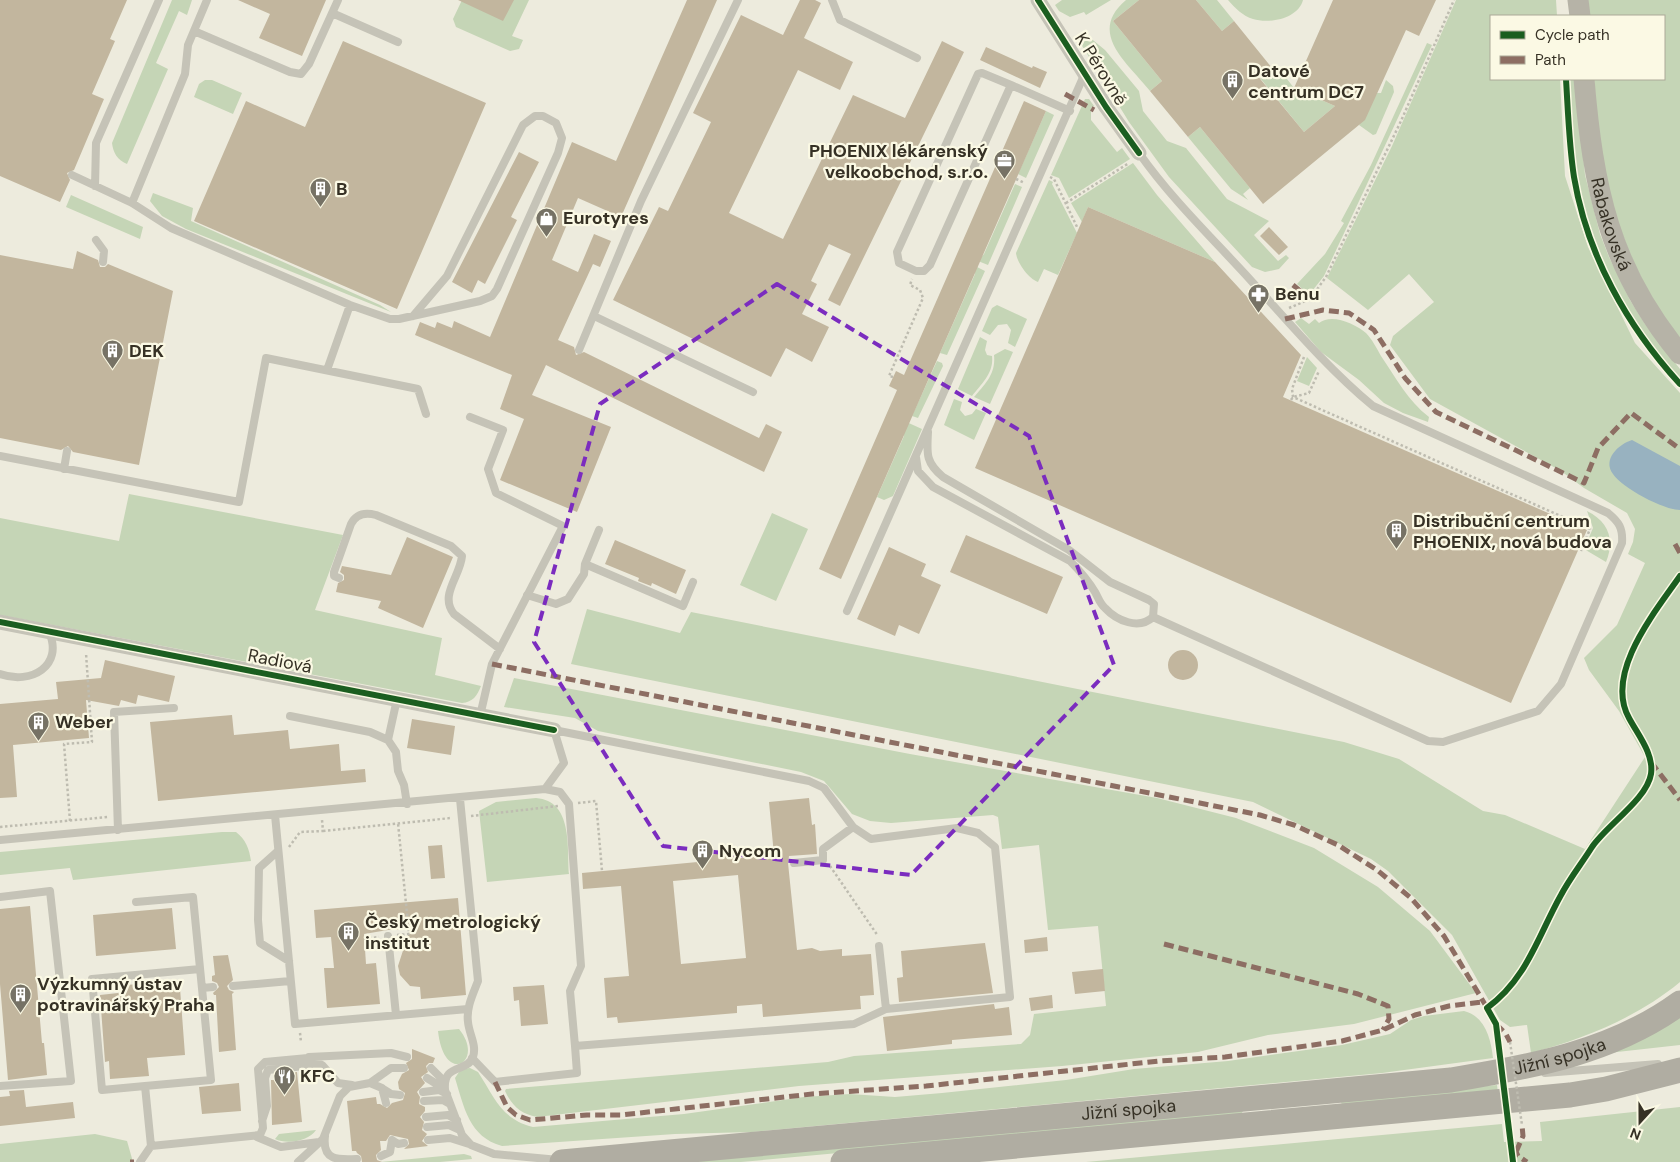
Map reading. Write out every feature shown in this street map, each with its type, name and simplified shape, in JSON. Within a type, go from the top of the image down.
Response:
[{"type":"highway","name":"Jižní spojka","points":[[568,1162],[1451,1080],[1525,1068],[1571,1055],[1631,1032],[1680,1003]]},
{"type":"highway","name":"Jižní spojka","points":[[843,1162],[1570,1095],[1606,1089],[1680,1070]]},
{"type":"main road","points":[[1578,0],[1580,15]]},
{"type":"main road","name":"Rabakovská","points":[[1584,80],[1589,135],[1605,218],[1631,282],[1656,325],[1680,354]]},
{"type":"street","name":"K Pérovně","points":[[1038,0],[1106,107],[1140,154]]},
{"type":"street","name":"Radiová","points":[[0,622],[554,730]]},
{"type":"lane","points":[[95,186],[96,143],[159,0]]},
{"type":"lane","points":[[132,203],[185,74],[188,45],[207,0]]},
{"type":"lane","points":[[194,31],[290,72],[300,74],[309,64],[338,0]]},
{"type":"lane","points":[[579,350],[641,201],[738,0]]},
{"type":"lane","points":[[832,0],[840,20],[917,58]]},
{"type":"lane","points":[[332,13],[398,42]]},
{"type":"lane","points":[[847,611],[1070,111],[1085,72]]},
{"type":"lane","points":[[1011,84],[930,265],[924,271],[916,271],[899,263],[897,252],[978,74],[982,73],[1011,84],[1070,111]]},
{"type":"lane","points":[[72,175],[132,203],[171,228],[350,305],[390,319],[413,316],[480,301],[492,296],[497,289],[558,154],[562,138],[556,123],[543,116],[535,116],[523,125],[447,276],[413,316]]},
{"type":"lane","name":"K Pérovně","points":[[1140,154],[1162,184],[1355,391],[1373,406],[1608,514],[1619,522],[1623,532],[1622,543],[1561,684],[1546,704],[1533,713],[1450,740],[1428,740],[1153,617]]},
{"type":"lane","points":[[96,240],[104,251],[103,262]]},
{"type":"lane","points":[[327,370],[350,305]]},
{"type":"lane","points":[[594,316],[753,392]]},
{"type":"lane","points":[[0,456],[239,502],[266,358],[418,388],[426,414]]},
{"type":"lane","points":[[470,417],[503,430],[488,469],[496,493],[563,526],[492,664],[480,716]]},
{"type":"lane","points":[[916,457],[918,471],[933,487],[1070,562],[1085,576],[1103,607],[1111,614],[1131,624],[1140,624],[1153,617],[1154,604],[1149,600],[1110,582],[1069,550],[943,477],[933,469],[928,458],[928,432]]},
{"type":"lane","points":[[64,469],[67,451]]},
{"type":"lane","points":[[339,578],[334,576],[334,572],[351,524],[354,519],[363,514],[376,515],[451,546],[462,556],[450,591],[449,608],[454,614],[500,649]]},
{"type":"lane","points":[[527,595],[556,604],[565,601],[584,574],[585,564],[599,530]]},
{"type":"lane","points":[[585,564],[683,606],[693,582]]},
{"type":"lane","points":[[0,674],[11,678],[24,678],[39,674],[49,661],[54,643],[49,632]]},
{"type":"lane","points":[[388,740],[396,699]]},
{"type":"lane","points":[[118,830],[114,712],[174,708]]},
{"type":"lane","points":[[290,716],[370,732],[388,740],[396,752],[398,771],[404,785],[407,804]]},
{"type":"lane","points":[[546,789],[564,763],[554,730],[809,781],[824,788],[852,827],[871,838],[957,828],[978,833],[995,846],[1010,997],[886,1009],[854,1024],[575,1046]]},
{"type":"lane","points":[[0,840],[407,804],[546,789],[560,792],[569,804],[581,966],[570,991],[577,1073],[495,1082],[472,1058]]},
{"type":"lane","points":[[446,1092],[445,1078],[448,1074],[468,1064],[472,1058],[474,1048],[468,1021],[468,1008],[478,981],[460,799]]},
{"type":"lane","points":[[275,815],[294,1024],[468,1008]]},
{"type":"lane","points":[[794,863],[824,860],[823,849],[852,827]]},
{"type":"lane","points":[[278,851],[259,868],[258,920],[260,943],[289,961]]},
{"type":"lane","points":[[0,897],[50,891],[71,1082],[0,1086]]},
{"type":"lane","points":[[136,902],[193,897],[211,1080],[102,1090],[92,979],[200,969]]},
{"type":"lane","points":[[388,936],[396,1014]]},
{"type":"lane","points":[[879,946],[886,1009]]},
{"type":"lane","points":[[233,986],[290,981]]},
{"type":"lane","points":[[202,988],[213,987]]},
{"type":"lane","points":[[257,1137],[263,1132],[258,1072],[259,1066],[265,1062],[305,1058],[391,1053],[408,1058],[400,1058],[370,1083],[352,1085],[338,1083],[320,1063],[305,1058]]},
{"type":"lane","points":[[1538,1074],[1680,1063]]},
{"type":"lane","points":[[262,1122],[267,1106],[265,1078],[268,1070],[313,1065],[327,1071]]},
{"type":"lane","points":[[388,1069],[395,1066],[404,1068]]},
{"type":"lane","points":[[431,1068],[438,1074],[460,1130],[471,1145]]},
{"type":"lane","points":[[1451,1080],[1528,1074]]},
{"type":"lane","points":[[427,1078],[446,1092]]},
{"type":"lane","points":[[370,1083],[386,1097],[390,1094],[400,1095]]},
{"type":"lane","points":[[298,1162],[324,1137],[340,1096],[352,1085]]},
{"type":"lane","points":[[140,1162],[151,1146],[145,1086]]},
{"type":"lane","points":[[423,1092],[439,1090],[446,1092]]},
{"type":"lane","points":[[424,1101],[443,1100],[450,1104]]},
{"type":"lane","points":[[426,1117],[448,1115],[456,1120]]},
{"type":"lane","points":[[427,1128],[449,1125],[460,1130]]},
{"type":"lane","points":[[151,1146],[257,1137],[281,1147],[314,1143],[324,1137]]},
{"type":"lane","points":[[324,1137],[325,1148],[330,1156],[339,1160],[357,1159]]},
{"type":"lane","points":[[428,1140],[450,1138],[494,1154],[568,1162]]},
{"type":"lane","points":[[381,1156],[390,1152],[392,1140],[396,1143],[404,1143]]},
{"type":"path","points":[[1289,308],[1310,299],[1326,277],[1401,121],[1454,0]]},
{"type":"path","points":[[1066,203],[1140,154]]},
{"type":"path","points":[[1050,177],[1054,179],[1078,229]]},
{"type":"path","points":[[1016,179],[1026,183]]},
{"type":"path","points":[[893,378],[889,376],[923,298],[920,290],[910,285],[916,271]]},
{"type":"path","points":[[1292,399],[1292,388],[1305,358],[1302,353]]},
{"type":"path","points":[[1292,399],[1309,393],[1320,366]]},
{"type":"path","points":[[1292,399],[1590,529],[1581,551]]},
{"type":"path","points":[[70,821],[64,744],[92,742],[86,649]]},
{"type":"path","points":[[323,830],[462,817],[596,801],[602,871]]},
{"type":"path","points":[[364,938],[409,934],[398,823]]},
{"type":"path","points":[[824,860],[878,936],[879,946]]},
{"type":"path","points":[[1510,1042],[1522,1125]]},
{"type":"highlighted area","points":[[777,284],[1029,436],[1114,665],[911,875],[663,846],[534,642],[600,404]]},
{"type":"green space","points":[[172,0],[192,0],[187,15],[179,11],[156,63],[168,69],[127,164],[116,155],[112,143]]},
{"type":"green space","points":[[462,0],[529,0],[512,36],[523,40],[519,49],[510,51],[456,27],[453,19]]},
{"type":"green space","points":[[1062,0],[1111,0],[1086,15],[1084,12],[1070,17],[1059,11],[1055,5]]},
{"type":"green space","points":[[1126,0],[1139,0],[1113,21],[1162,81],[1150,91],[1122,58],[1110,36],[1110,24],[1115,12]]},
{"type":"green space","points":[[1196,0],[1217,0],[1234,21],[1222,31]]},
{"type":"green space","points":[[1228,0],[1303,0],[1295,12],[1289,16],[1267,21],[1246,16]]},
{"type":"green space","points":[[1456,0],[1556,0],[1557,15],[1490,15],[1490,80],[1560,80],[1565,176],[1588,247],[1635,343],[1680,393],[1680,982],[1664,995],[1628,1016],[1590,1034],[1531,1053],[1527,1025],[1510,1027],[1500,1020],[1452,935],[1388,871],[1371,859],[1253,802],[571,664],[587,609],[680,633],[691,612],[1344,742],[1399,759],[1483,811],[1505,815],[1585,849],[1645,757],[1619,711],[1589,670],[1584,658],[1617,625],[1645,563],[1628,554],[1633,542],[1635,529],[1627,513],[1584,488],[1561,471],[1430,399],[1390,345],[1393,336],[1434,302],[1409,274],[1368,310],[1327,278],[1392,146]]},
{"type":"green space","points":[[1588,0],[1680,0],[1680,338],[1641,278],[1615,212],[1601,155],[1594,80],[1665,80],[1665,15],[1589,15]]},
{"type":"green space","points":[[1088,36],[1105,50],[1139,91],[1143,111],[1167,141],[1186,148],[1227,199],[1269,221],[1254,235],[1278,261],[1286,255],[1289,258],[1279,269],[1265,272],[1252,267],[1169,177],[1129,122],[1081,44],[1080,41]]},
{"type":"green space","points":[[1427,43],[1432,45],[1324,276],[1309,295],[1297,284],[1325,254],[1344,223],[1341,221],[1371,165]]},
{"type":"green space","points":[[1272,68],[1289,76],[1287,79],[1294,88],[1335,106],[1304,132],[1260,78]]},
{"type":"green space","points":[[205,80],[212,80],[242,93],[233,114],[194,97],[199,84]]},
{"type":"green space","points":[[1386,80],[1393,86],[1394,92],[1376,134],[1373,135],[1359,125],[1377,93],[1381,93]]},
{"type":"green space","points":[[1569,80],[1576,80],[1585,175],[1600,234],[1630,300],[1645,324],[1680,369],[1680,380],[1644,336],[1614,287],[1592,233],[1584,205],[1573,141]]},
{"type":"green space","points":[[1085,99],[1089,99],[1094,106],[1091,108],[1091,120],[1117,152],[1122,148],[1130,159],[1069,198],[1059,178],[1051,175]]},
{"type":"green space","points":[[1046,111],[1054,115],[1026,178],[1018,174]]},
{"type":"green space","points":[[1200,127],[1250,188],[1243,194],[1248,200],[1231,189],[1188,137]]},
{"type":"green space","points":[[1133,163],[1157,195],[1215,262],[1088,207],[1082,222],[1071,203]]},
{"type":"green space","points":[[1049,180],[1053,182],[1052,184],[1077,233],[1058,275],[1044,269],[1038,282],[1031,278],[1024,270],[1016,253]]},
{"type":"green space","points":[[1015,184],[1022,187],[988,265],[978,261],[984,254]]},
{"type":"green space","points":[[153,193],[193,208],[191,221],[380,305],[391,312],[186,229],[162,216],[150,201]]},
{"type":"green space","points":[[71,195],[143,227],[140,239],[66,207]]},
{"type":"green space","points":[[975,266],[985,271],[947,355],[940,353],[975,274]]},
{"type":"green space","points":[[997,305],[1027,319],[1015,347],[1008,343],[1011,330],[1007,324],[998,325],[990,335],[982,331],[992,308]]},
{"type":"green space","points":[[1301,318],[1309,324],[1315,319],[1319,323],[1324,320],[1337,319],[1356,326],[1366,333],[1403,389],[1429,417],[1428,422],[1403,413],[1384,403],[1359,380],[1321,352],[1295,322]]},
{"type":"green space","points":[[980,337],[987,341],[985,350],[987,355],[992,356],[992,362],[989,373],[972,396],[958,389]]},
{"type":"green space","points":[[1005,349],[1013,352],[990,404],[974,397],[986,383],[991,373],[994,355]]},
{"type":"green space","points":[[1307,357],[1317,368],[1309,386],[1297,381]]},
{"type":"green space","points":[[937,361],[942,363],[943,366],[918,418],[912,416]]},
{"type":"green space","points":[[954,399],[962,402],[960,410],[965,416],[972,414],[976,409],[986,413],[974,440],[944,425]]},
{"type":"green space","points":[[902,420],[922,429],[893,496],[884,500],[877,497],[904,436]]},
{"type":"green space","points":[[129,494],[343,535],[315,610],[442,638],[435,675],[481,686],[478,693],[472,700],[462,703],[0,615],[0,518],[119,541]]},
{"type":"green space","points":[[1587,511],[1601,521],[1608,532],[1610,546],[1606,562],[1584,549],[1593,528]]},
{"type":"green space","points":[[772,513],[808,529],[776,601],[740,585]]},
{"type":"green space","points":[[514,678],[910,754],[1157,798],[1236,818],[1314,848],[1378,887],[1430,931],[1476,993],[1354,1024],[1268,1035],[1198,1052],[1062,1066],[799,1086],[537,1117],[531,1116],[514,1105],[505,1091],[506,1089],[828,1062],[854,1056],[1021,1044],[1030,1035],[1034,1014],[1106,1006],[1098,926],[1048,930],[1039,845],[1002,849],[998,817],[993,815],[891,823],[870,821],[852,814],[824,781],[801,772],[598,731],[575,718],[504,707]]},
{"type":"green space","points":[[536,798],[548,801],[556,807],[562,816],[566,827],[569,874],[487,882],[479,811],[496,802]]},
{"type":"green space","points":[[236,832],[242,838],[251,861],[73,880],[70,868],[0,875],[0,852]]},
{"type":"green space","points":[[1464,1011],[1477,1018],[1486,1029],[1491,1043],[1493,1058],[1382,1073],[752,1132],[675,1134],[502,1146],[482,1136],[469,1120],[455,1078],[461,1069],[470,1068],[478,1072],[494,1099],[506,1113],[513,1119],[533,1127],[684,1114],[804,1097],[850,1094],[895,1097],[942,1093],[1066,1080],[1134,1069],[1228,1061],[1342,1045],[1390,1034],[1411,1020],[1424,1016]]},
{"type":"green space","points":[[1680,1016],[1680,1045],[1608,1053]]},
{"type":"green space","points":[[459,1029],[466,1041],[468,1051],[466,1059],[461,1063],[454,1064],[448,1059],[442,1048],[438,1031]]},
{"type":"green space","points":[[1497,1085],[1498,1093],[1342,1105],[1341,1102],[1347,1099]]},
{"type":"green space","points":[[1680,1107],[1680,1162],[1086,1162],[1502,1124],[1504,1142],[1542,1141],[1540,1122]]},
{"type":"green space","points":[[1243,1111],[1240,1116],[741,1162],[668,1162]]},
{"type":"green space","points":[[316,1130],[308,1137],[297,1141],[285,1142],[275,1139],[279,1134]]},
{"type":"green space","points":[[95,1134],[127,1141],[133,1162],[0,1162],[0,1144]]},
{"type":"green space","points":[[464,1154],[471,1156],[472,1159],[440,1162],[380,1162]]},
{"type":"water","points":[[1632,440],[1680,466],[1680,510],[1664,506],[1634,492],[1613,474],[1610,468],[1611,458],[1617,449]]},
{"type":"building","points":[[0,0],[127,0],[110,39],[115,41],[92,94],[104,99],[74,170],[67,173],[70,180],[60,202],[0,176]]},
{"type":"building","points":[[238,0],[326,0],[302,56],[259,38],[270,14]]},
{"type":"building","points":[[458,0],[514,0],[503,21]]},
{"type":"building","points":[[687,0],[717,0],[621,217],[578,198],[552,260],[578,272],[594,234],[611,241],[600,267],[593,264],[558,340],[574,347],[576,355],[584,352],[759,438],[766,424],[782,432],[764,472],[546,365],[532,395],[611,427],[577,512],[500,480],[524,419],[500,409],[512,375],[415,335],[420,322],[435,328],[437,322],[452,328],[454,321],[490,337],[572,142],[616,161]]},
{"type":"building","points":[[800,0],[815,0],[821,3],[804,38],[853,62],[840,90],[798,70],[729,213],[783,239],[853,95],[905,118],[942,41],[964,52],[840,306],[828,300],[851,254],[829,244],[822,258],[811,281],[817,284],[802,314],[829,327],[812,362],[786,348],[771,377],[613,300],[659,207],[668,211],[711,122],[693,113],[741,15],[783,35]]},
{"type":"building","name":"Datové centrum DC7","points":[[1139,0],[1196,0],[1222,31],[1234,21],[1272,68],[1265,74],[1252,69],[1304,132],[1335,106],[1294,88],[1333,0],[1436,0],[1419,36],[1406,30],[1365,120],[1263,204],[1200,127],[1188,137],[1150,91],[1162,81],[1113,21]]},
{"type":"building","name":"B","points":[[343,41],[486,103],[397,309],[194,221],[246,101],[305,127]]},
{"type":"building","points":[[986,47],[1032,68],[1033,66],[1047,72],[1040,88],[980,60]]},
{"type":"building","points":[[1024,101],[1046,111],[841,579],[819,569],[897,390],[889,386],[896,371],[904,375]]},
{"type":"building","points":[[519,152],[539,162],[511,217],[517,220],[485,284],[478,280],[472,293],[452,282]]},
{"type":"building","points":[[1088,207],[1215,262],[1301,355],[1283,397],[1587,530],[1511,703],[975,468]]},
{"type":"building","points":[[1269,227],[1288,247],[1279,255],[1260,236]]},
{"type":"building","points":[[77,251],[98,260],[100,267],[105,267],[108,264],[173,291],[139,465],[73,452],[68,446],[61,450],[0,438],[0,255],[73,269]]},
{"type":"building","points":[[966,535],[1063,577],[1047,614],[950,572]]},
{"type":"building","points":[[407,537],[453,557],[423,628],[378,608],[381,601],[336,592],[338,583],[344,580],[344,575],[340,572],[342,566],[391,575]]},
{"type":"building","points":[[615,540],[686,570],[676,594],[652,583],[651,586],[638,581],[639,578],[605,564]]},
{"type":"building","points":[[889,547],[926,564],[921,576],[941,585],[919,634],[899,625],[895,636],[857,619]]},
{"type":"building","points":[[1183,650],[1193,655],[1198,665],[1193,675],[1183,680],[1173,675],[1168,665],[1173,655]]},
{"type":"building","points":[[105,660],[175,676],[169,702],[138,695],[136,704],[121,700],[119,706],[86,700],[89,738],[13,745],[17,797],[0,798],[0,704],[58,699],[56,682],[101,678]]},
{"type":"building","points":[[232,715],[234,735],[288,730],[290,749],[339,744],[341,771],[365,769],[366,782],[158,801],[150,722]]},
{"type":"building","points":[[412,719],[455,726],[451,755],[407,748]]},
{"type":"building","points":[[809,798],[812,825],[815,824],[817,854],[789,856],[788,863],[797,950],[812,948],[820,951],[842,949],[842,956],[871,954],[874,995],[860,996],[861,1009],[763,1017],[762,1004],[737,1006],[737,1013],[618,1023],[617,1017],[607,1018],[604,978],[629,976],[621,886],[583,889],[582,873],[708,861],[707,855],[739,851],[740,858],[774,855],[769,802]],"holes":[[[738,875],[746,958],[681,964],[673,881]]]},
{"type":"building","points":[[442,845],[445,878],[431,879],[428,846]]},
{"type":"building","points":[[458,898],[466,995],[421,999],[420,987],[410,986],[400,975],[398,966],[410,929],[388,930],[364,934],[366,964],[376,963],[380,1004],[327,1008],[324,968],[334,968],[331,937],[316,938],[314,910]]},
{"type":"building","name":"Výzkumný ústav potravinářský Praha","points":[[30,906],[42,1043],[44,1043],[47,1075],[8,1080],[0,984],[0,909]]},
{"type":"building","points":[[172,908],[176,949],[96,956],[93,915]]},
{"type":"building","points":[[1047,937],[1048,951],[1025,953],[1024,940]]},
{"type":"building","points":[[985,943],[993,993],[899,1002],[897,978],[903,977],[901,951]]},
{"type":"building","points":[[228,955],[233,980],[227,986],[229,990],[234,992],[232,994],[236,1050],[219,1052],[216,995],[213,993],[219,987],[217,983],[212,981],[212,976],[215,975],[213,956]]},
{"type":"building","points":[[1103,969],[1105,991],[1075,994],[1072,972]]},
{"type":"building","points":[[152,983],[153,990],[180,988],[185,1055],[147,1058],[149,1076],[110,1079],[109,1061],[105,1062],[100,995],[127,992],[126,985]]},
{"type":"building","points":[[544,985],[548,1024],[521,1026],[519,1000],[514,1001],[513,987]]},
{"type":"building","points":[[1052,995],[1053,1008],[1031,1011],[1029,998]]},
{"type":"building","points":[[994,1004],[995,1009],[1009,1007],[1012,1035],[952,1040],[952,1044],[887,1051],[883,1017]]},
{"type":"building","points":[[412,1049],[435,1058],[433,1063],[429,1063],[426,1066],[428,1072],[421,1077],[425,1083],[417,1092],[420,1097],[419,1104],[425,1107],[425,1111],[420,1117],[424,1122],[422,1130],[427,1134],[422,1141],[428,1146],[404,1149],[409,1144],[408,1139],[390,1135],[386,1141],[380,1141],[381,1150],[376,1155],[377,1160],[382,1162],[362,1162],[361,1156],[356,1151],[352,1151],[347,1101],[376,1097],[377,1104],[387,1108],[392,1103],[403,1100],[405,1093],[399,1089],[398,1082],[402,1074],[409,1070],[406,1063],[412,1059]]},
{"type":"building","name":"KFC","points":[[297,1072],[302,1122],[272,1125],[271,1080],[274,1080],[274,1075]]},
{"type":"building","points":[[239,1083],[241,1111],[202,1114],[199,1087]]},
{"type":"building","points":[[24,1090],[26,1107],[73,1102],[75,1118],[0,1126],[0,1097],[10,1096],[9,1091]]},
{"type":"marked path","points":[[1065,94],[1094,110]]},
{"type":"marked path","points":[[1293,285],[1310,299]]},
{"type":"marked path","points":[[1285,319],[1323,310],[1349,313],[1374,330],[1405,378],[1436,412],[1584,483],[1598,448],[1631,413],[1680,449]]},
{"type":"marked path","points":[[1675,544],[1680,553]]},
{"type":"marked path","points":[[492,664],[1260,815],[1294,825],[1338,845],[1377,870],[1411,898],[1444,936],[1489,1011]]},
{"type":"marked path","points":[[1651,762],[1680,800]]},
{"type":"marked path","points":[[1164,944],[1358,994],[1388,1006],[1389,1019],[1383,1030]]},
{"type":"marked path","points":[[495,1082],[507,1107],[516,1115],[530,1120],[587,1115],[621,1115],[812,1094],[926,1086],[1159,1061],[1225,1057],[1342,1041],[1383,1030],[1415,1015],[1449,1006],[1482,1002]]},
{"type":"marked path","points":[[1496,1024],[1506,1034],[1510,1042]]},
{"type":"marked path","points":[[1516,1152],[1523,1136],[1522,1125]]},
{"type":"marked path","points":[[1514,1147],[1518,1156],[1527,1162]]},
{"type":"cycle path","points":[[1038,0],[1106,107],[1139,153]]},
{"type":"cycle path","points":[[1566,80],[1574,177],[1580,206],[1599,261],[1627,314],[1661,362],[1680,384]]},
{"type":"cycle path","points":[[1513,1162],[1496,1024],[1487,1008],[1501,996],[1522,970],[1553,910],[1592,847],[1635,802],[1648,783],[1651,774],[1650,759],[1645,745],[1629,718],[1623,700],[1623,682],[1628,663],[1646,625],[1680,576]]},
{"type":"cycle path","points":[[0,622],[554,730]]},
{"type":"place","name":"Datové centrum DC7","points":[[1232,100]]},
{"type":"place","name":"PHOENIX lékárenský velkoobchod, s.r.o.","points":[[1004,180]]},
{"type":"place","name":"B","points":[[320,208]]},
{"type":"place","name":"Eurotyres","points":[[547,237]]},
{"type":"place","name":"Benu","points":[[1259,313]]},
{"type":"place","name":"DEK","points":[[113,370]]},
{"type":"place","name":"Distribuční centrum PHOENIX, nová budova","points":[[1397,550]]},
{"type":"place","name":"Weber","points":[[39,741]]},
{"type":"place","name":"Nycom","points":[[703,870]]},
{"type":"place","name":"Český metrologický institut","points":[[349,951]]},
{"type":"place","name":"Výzkumný ústav potravinářský Praha","points":[[21,1013]]},
{"type":"place","name":"KFC","points":[[284,1095]]}]
